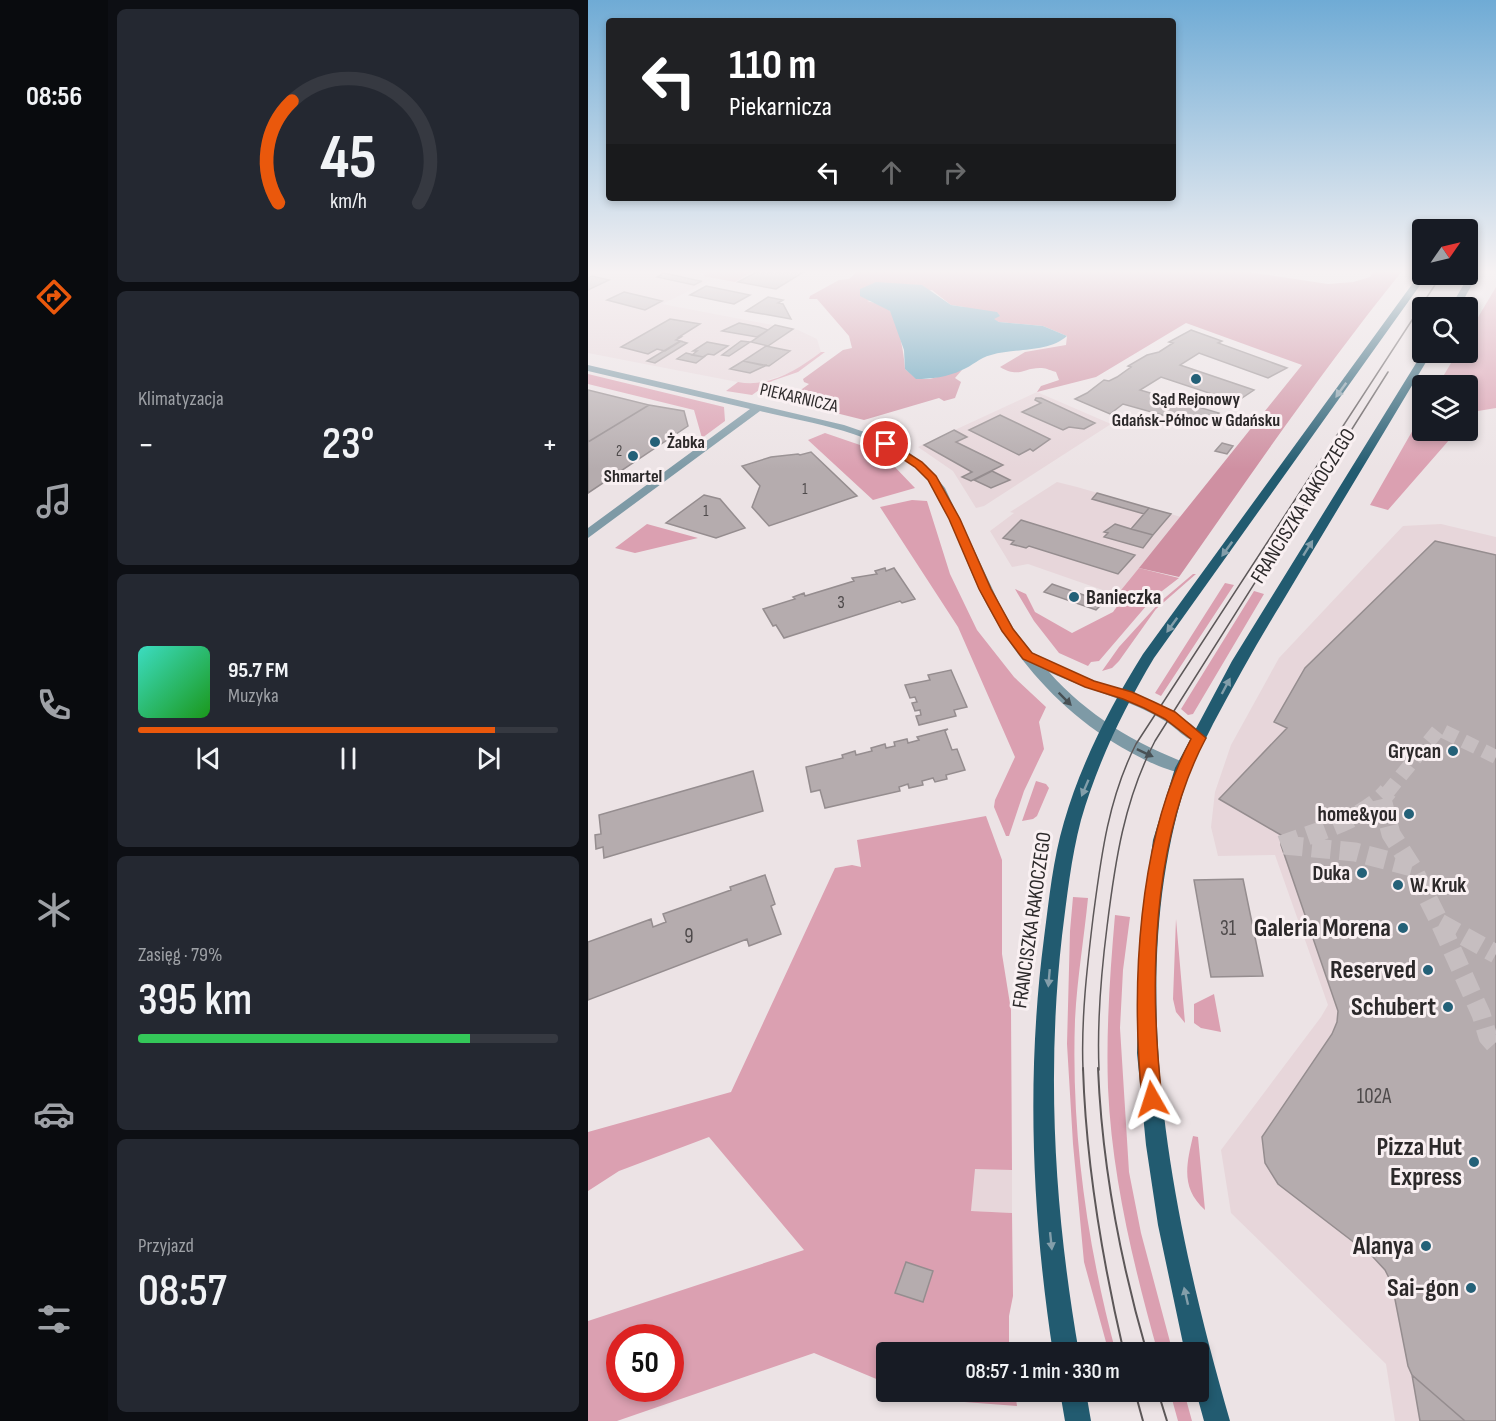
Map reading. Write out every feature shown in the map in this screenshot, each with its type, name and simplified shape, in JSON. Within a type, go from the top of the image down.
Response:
[{"type":"main road","name":"FRANCISZKA RAKOCZEGO","points":[[1064,1342],[1058,1309],[1045,1182],[1042,1106],[1043,1038],[1052,937],[1061,877],[1072,825],[1082,793],[1148,657],[1379,336]]},
{"type":"main road","name":"FRANCISZKA RAKOCZEGO","points":[[1196,1342],[1170,1225],[1157,1145],[1147,1053],[1149,940],[1155,881],[1168,813],[1183,768],[1239,661],[1421,363]]},
{"type":"main road","name":"FRANCISZKA RAKOCZEGO","points":[[1209,1392],[1217,1421]]},
{"type":"main road","points":[[1075,1402],[1078,1421]]},
{"type":"street","name":"PIEKARNICZA","points":[[588,368],[790,415],[864,435],[895,448],[924,469],[936,485],[990,599],[1008,631],[1072,706],[1109,734],[1147,755],[1183,768]]},
{"type":"street","points":[[588,534],[757,409]]},
{"type":"street","name":"PIEKARNICZA","points":[[1028,656],[1089,684],[1128,696],[1170,716],[1199,738]]},
{"type":"shaded area","points":[[588,336],[811,336],[817,339],[821,352],[796,371],[753,385],[588,353]]},
{"type":"shaded area","points":[[849,336],[899,336],[905,369],[917,379],[930,379],[962,370],[955,378],[961,382],[955,398],[944,401],[939,398],[864,420],[820,409],[798,392],[809,384],[803,379],[843,350],[852,348]]},
{"type":"shaded area","points":[[1067,336],[1164,336],[1096,377],[1037,392],[1041,386],[1059,380],[1056,372],[1036,368],[1012,372],[1000,367],[1025,352],[1066,345]]},
{"type":"shaded area","points":[[1223,336],[1351,336],[1179,577],[1139,568],[1302,365]]},
{"type":"shaded area","points":[[1478,336],[1496,336],[1496,408],[1478,411],[1478,375],[1444,375],[1451,363],[1478,363]]},
{"type":"shaded area","points":[[821,352],[825,352],[798,372],[772,381],[752,395],[726,391],[738,382],[761,382],[782,376]]},
{"type":"shaded area","points":[[588,374],[724,407],[725,421],[702,438],[694,410],[588,384]]},
{"type":"shaded area","points":[[1037,392],[1111,424],[984,506],[976,508],[953,471],[918,447]]},
{"type":"shaded area","points":[[1412,432],[1412,441],[1448,441],[1388,510],[1370,505]]},
{"type":"shaded area","points":[[825,433],[860,445],[892,464],[915,488],[873,500],[808,440]]},
{"type":"shaded area","points":[[1057,482],[1181,517],[1117,595],[1028,564],[1012,567],[990,531],[1014,513],[1010,512]]},
{"type":"shaded area","points":[[912,500],[927,501],[950,574],[977,630],[1014,677],[1046,707],[1039,722],[1044,749],[1024,791],[1009,836],[1006,836],[994,807],[1015,757],[958,627],[880,507]]},
{"type":"shaded area","points":[[647,524],[698,538],[635,553],[615,548]]},
{"type":"shaded area","name":"Galeria Morena","points":[[1441,524],[1496,537],[1496,1421],[1395,1421],[1386,1364],[1231,1213],[1221,1150],[1328,1005],[1275,855],[1218,856],[1211,827],[1215,792],[1231,745],[1279,658],[1403,526]]},
{"type":"shaded area","points":[[1139,568],[1179,578],[1153,598],[1099,661],[1091,662],[1088,666],[1059,653],[1034,621],[1015,589],[1026,594],[1035,612],[1072,633],[1113,612],[1124,597],[1117,595]]},
{"type":"shaded area","points":[[1193,574],[1196,574],[1156,609],[1119,661],[1112,668],[1102,671],[1119,647],[1160,602]]},
{"type":"shaded area","points":[[1225,583],[1234,585],[1161,696],[1155,693]]},
{"type":"shaded area","points":[[1254,591],[1264,594],[1193,714],[1188,715],[1181,709]]},
{"type":"shaded area","points":[[1036,781],[1046,784],[1049,788],[1037,816],[1022,821]]},
{"type":"shaded area","points":[[986,816],[1002,860],[1002,954],[1011,1010],[1012,1170],[975,1169],[971,1211],[1012,1213],[1013,1296],[1009,1316],[1009,1342],[876,1342],[876,1379],[814,1353],[684,1398],[684,1324],[606,1324],[606,1402],[672,1402],[617,1421],[588,1421],[588,1321],[804,1250],[709,1137],[619,1171],[588,1191],[588,1132],[731,1092],[835,868],[852,865],[861,867],[857,840]]},
{"type":"shaded area","points":[[1073,897],[1088,898],[1075,1020],[1076,1104],[1089,1230],[1113,1342],[1106,1342],[1084,1262],[1067,1044]]},
{"type":"shaded area","points":[[1115,915],[1130,917],[1123,970],[1120,1028],[1129,1172],[1141,1233],[1170,1342],[1155,1342],[1119,1189],[1108,1088],[1110,980]]},
{"type":"shaded area","points":[[1176,919],[1185,1023],[1176,1012],[1173,999]]},
{"type":"shaded area","points":[[1214,994],[1221,1032],[1201,1028],[1194,1023],[1194,1004]]},
{"type":"shaded area","points":[[1193,1136],[1198,1137],[1205,1210],[1192,1193],[1187,1176]]},
{"type":"shaded area","points":[[974,1168],[1012,1170],[1012,1213],[971,1211]]},
{"type":"shaded area","points":[[964,1402],[1016,1402],[1017,1406]]},
{"type":"shaded area","points":[[1173,1402],[1187,1402],[1192,1421],[1178,1421]]},
{"type":"water","points":[[899,336],[1066,336],[1041,348],[987,356],[966,368],[933,378],[916,379],[905,369],[904,350]]},
{"type":"building","points":[[640,336],[681,337],[676,340],[681,341],[665,351],[657,349],[648,354],[621,347]]},
{"type":"building","points":[[759,336],[782,336],[768,346],[751,342]]},
{"type":"building","name":"Sąd Rejonowy Gdańsk-Północ w Gdańsku","points":[[1179,336],[1209,336],[1222,341],[1218,343],[1287,368],[1268,378],[1199,353],[1180,365],[1254,390],[1236,402],[1161,377],[1140,390],[1219,413],[1205,427],[1123,404],[1110,414],[1075,399],[1104,380],[1109,381],[1117,377],[1131,367],[1128,366],[1147,355],[1159,352],[1173,343],[1169,342]]},
{"type":"building","points":[[680,341],[687,343],[655,363],[647,361]]},
{"type":"building","points":[[741,341],[750,342],[729,356],[722,355]]},
{"type":"building","points":[[707,342],[728,346],[714,355],[708,354],[703,357],[692,355],[697,351],[693,351]]},
{"type":"building","points":[[766,346],[790,351],[769,366],[743,361]]},
{"type":"building","points":[[686,353],[704,357],[696,363],[677,359]]},
{"type":"building","points":[[743,361],[767,365],[750,373],[730,369]]},
{"type":"building","points":[[588,390],[649,405],[588,442]]},
{"type":"building","points":[[1041,398],[1095,423],[1084,429],[1069,427],[1063,430],[1022,412],[1041,403],[1035,400]]},
{"type":"building","points":[[649,405],[684,411],[688,426],[588,493],[588,442]]},
{"type":"building","points":[[1000,415],[1050,439],[1033,451],[1030,449],[1019,455],[969,430]]},
{"type":"building","points":[[954,430],[967,437],[956,442],[1003,465],[971,481],[962,477],[972,472],[924,445]]},
{"type":"building","points":[[1222,443],[1233,446],[1227,454],[1215,451]]},
{"type":"building","points":[[811,452],[857,496],[769,526],[752,507],[760,486],[742,466],[771,457]]},
{"type":"building","points":[[992,471],[1010,480],[991,488],[974,480]]},
{"type":"building","points":[[1097,493],[1149,508],[1144,514],[1092,499]]},
{"type":"building","points":[[704,495],[720,499],[745,528],[716,538],[666,523]]},
{"type":"building","points":[[1149,508],[1171,514],[1153,535],[1131,529]]},
{"type":"building","points":[[1021,520],[1135,555],[1118,574],[1029,546],[1026,548],[1011,544],[1014,541],[1003,538]]},
{"type":"building","points":[[1115,524],[1153,535],[1143,548],[1104,537],[1108,533],[1104,532]]},
{"type":"building","name":"Galeria Morena","points":[[1435,541],[1496,555],[1496,1421],[1465,1421],[1412,1375],[1408,1366],[1392,1284],[1385,1270],[1373,1257],[1278,1184],[1265,1163],[1262,1137],[1332,1034],[1337,1022],[1338,1011],[1281,845],[1281,835],[1219,799],[1287,728],[1274,722],[1305,668]]},
{"type":"building","points":[[885,568],[886,571],[894,568],[915,599],[902,603],[900,601],[784,638],[776,625],[773,626],[763,609],[795,599],[793,597],[804,593],[805,596],[854,581],[852,578],[877,574],[875,571]]},
{"type":"building","name":"Banieczka","points":[[1052,584],[1104,602],[1096,610],[1044,592]]},
{"type":"building","points":[[951,670],[967,707],[954,710],[956,716],[919,725],[916,716],[921,715],[920,710],[915,711],[912,703],[917,702],[915,697],[910,698],[905,685],[930,680],[928,675]]},
{"type":"building","points":[[948,729],[945,731],[952,750],[957,749],[965,770],[946,775],[947,779],[935,782],[933,778],[922,781],[923,785],[909,788],[908,784],[899,787],[900,791],[825,808],[820,790],[811,792],[806,767],[843,758],[842,755],[855,751],[856,755],[872,751],[871,748],[885,744],[886,748],[895,746],[894,742],[907,739],[908,743],[919,740],[917,737]]},
{"type":"building","points":[[753,771],[763,811],[604,858],[603,847],[596,849],[595,835],[601,834],[599,815]]},
{"type":"building","points":[[765,875],[775,904],[771,906],[781,934],[749,946],[747,939],[588,1000],[588,942],[651,919],[653,927],[666,922],[663,914],[731,890],[730,887]]},
{"type":"building","points":[[1243,879],[1263,976],[1211,977],[1194,880]]},
{"type":"building","points":[[906,1262],[933,1271],[923,1302],[895,1293]]},
{"type":"building","points":[[1412,1375],[1465,1421],[1420,1421]]},
{"type":"tunnel","points":[[1387,793],[1439,729],[1496,757]]},
{"type":"tunnel","points":[[1281,845],[1353,817],[1366,810],[1388,791]]},
{"type":"tunnel","points":[[1382,799],[1391,834],[1412,867]]},
{"type":"tunnel","points":[[1284,845],[1355,852],[1412,867]]},
{"type":"tunnel","points":[[1412,867],[1440,923]]},
{"type":"tunnel","points":[[1440,923],[1496,954]]},
{"type":"tunnel","points":[[1440,923],[1481,1014],[1488,1037],[1496,1046]]},
{"type":"tram line","points":[[1083,1068],[1085,994],[1099,873],[1112,807],[1126,765],[1136,744],[1401,336]]},
{"type":"tram line","points":[[1099,1070],[1101,980],[1114,879],[1122,832],[1144,763],[1155,741],[1388,372]]},
{"type":"tram line","points":[[1083,1068],[1096,1212],[1122,1342]]},
{"type":"tram line","points":[[1098,1068],[1100,1104],[1114,1212],[1144,1342]]},
{"type":"tram line","points":[[1138,1402],[1143,1421]]},
{"type":"tram line","points":[[1161,1402],[1167,1421]]},
{"type":"place","name":"Sąd Rejonowy Gdańsk-Północ w Gdańsku","points":[[1196,379]]},
{"type":"place","name":"Żabka","points":[[655,442]]},
{"type":"place","name":"Shmartel","points":[[633,456]]},
{"type":"place","name":"Banieczka","points":[[1074,597]]},
{"type":"place","name":"Grycan","points":[[1453,751]]},
{"type":"place","name":"home&you","points":[[1409,814]]},
{"type":"place","name":"Duka","points":[[1362,873]]},
{"type":"place","name":"W. Kruk","points":[[1398,885]]},
{"type":"place","name":"Galeria Morena","points":[[1403,928]]},
{"type":"place","name":"Reserved","points":[[1428,970]]},
{"type":"place","name":"Schubert","points":[[1448,1007]]},
{"type":"place","name":"Pizza Hut Express","points":[[1474,1162]]},
{"type":"place","name":"Alanya","points":[[1426,1246]]},
{"type":"place","name":"Sai-gon","points":[[1471,1288]]},
{"type":"route","points":[[886,444],[919,465],[932,479],[954,519],[985,589],[1008,631],[1028,656],[1089,684],[1149,705],[1170,716],[1199,738],[1183,768],[1168,813],[1155,881],[1149,940],[1147,1053],[1152,1099]]}]
